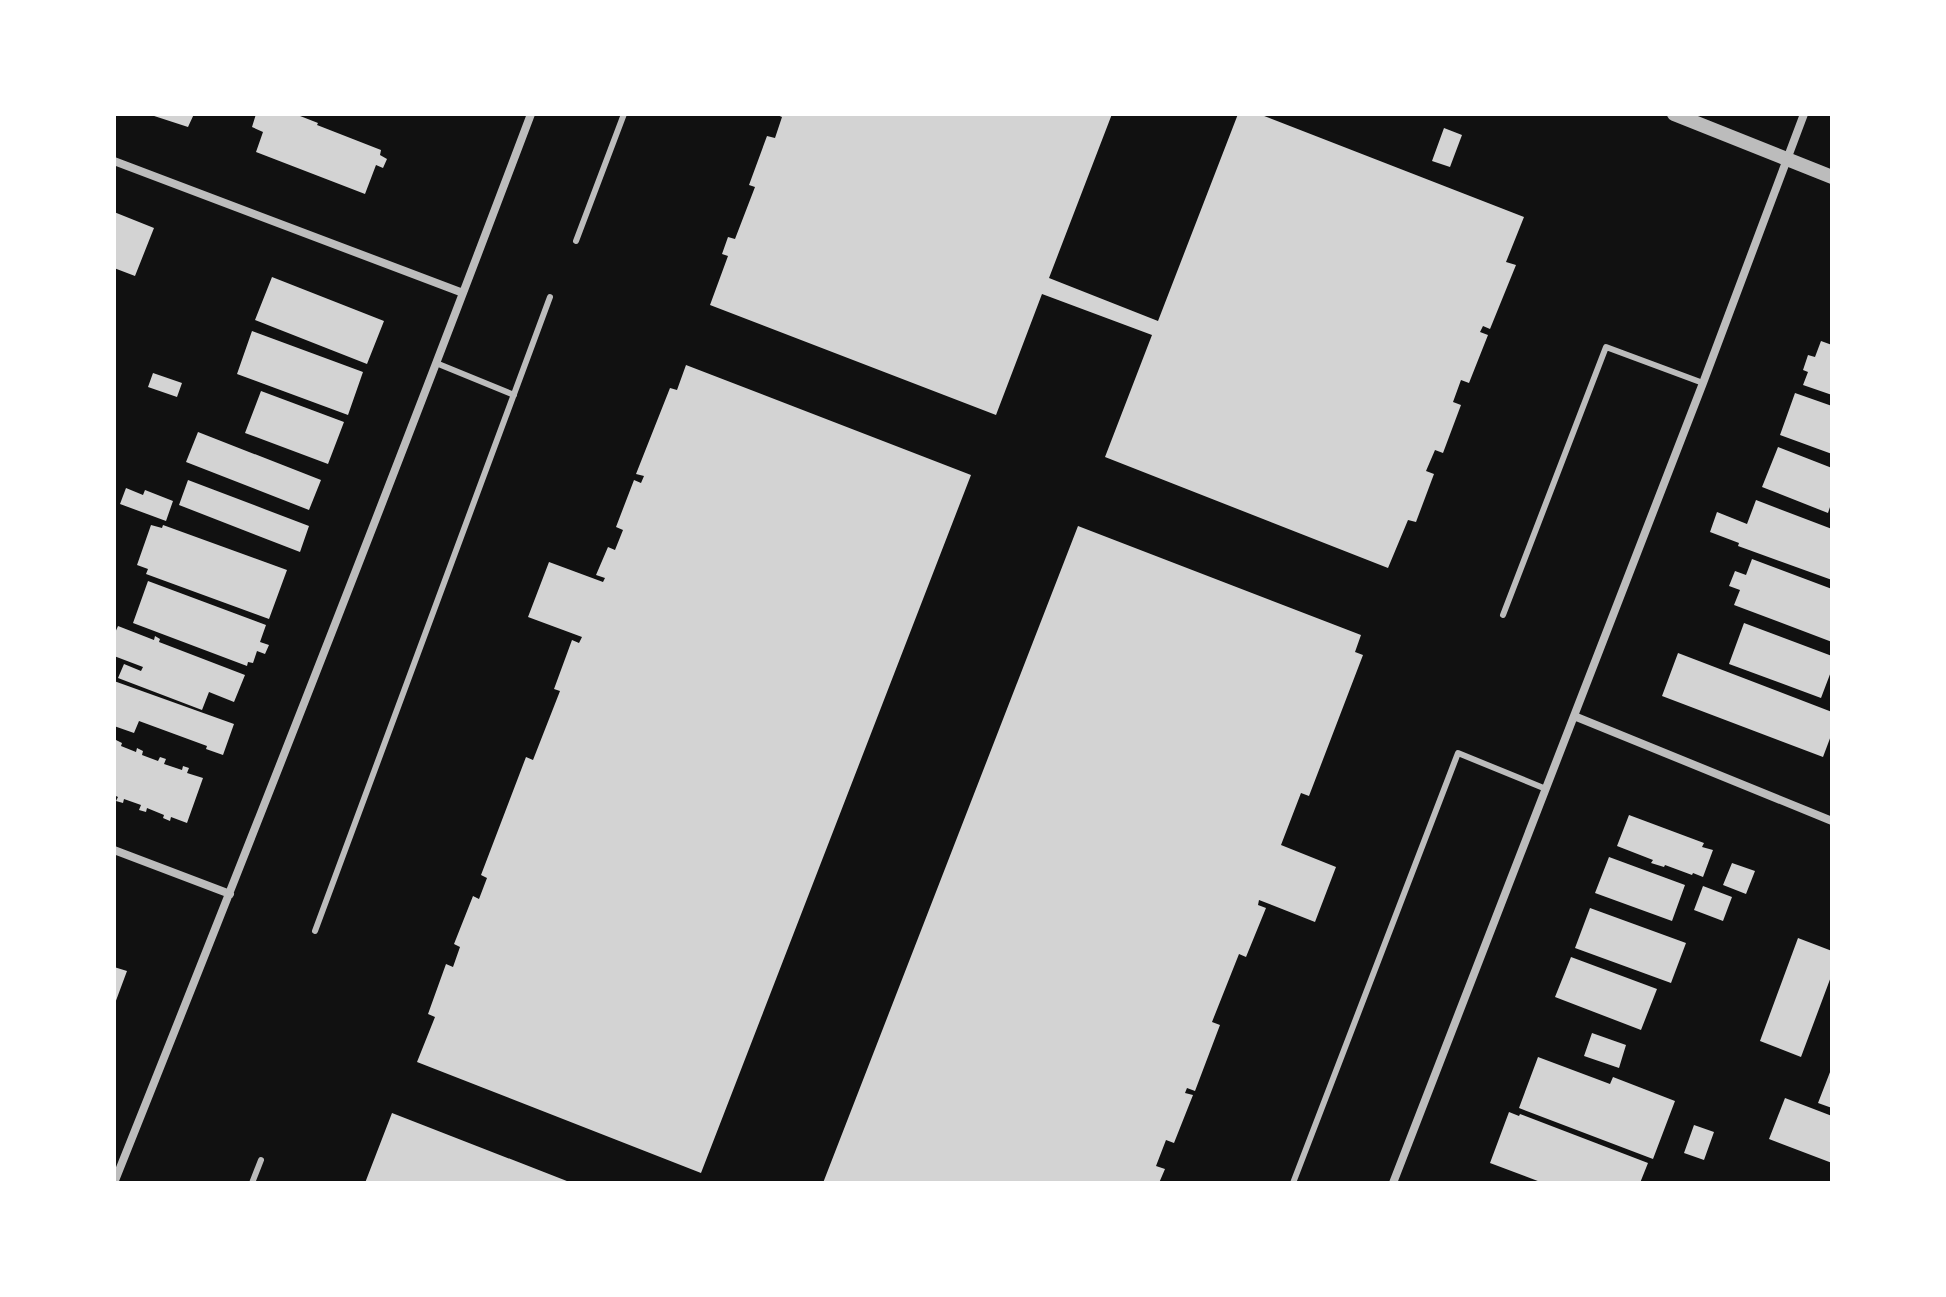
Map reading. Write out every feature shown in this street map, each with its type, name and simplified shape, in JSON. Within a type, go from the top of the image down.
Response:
[{"type":"street","points":[[114,1183],[230,894],[531,114]]},
{"type":"street","points":[[1674,114],[1832,177]]},
{"type":"street","points":[[1393,1183],[1804,114]]},
{"type":"street","points":[[114,161],[463,293]]},
{"type":"street","points":[[1574,716],[1832,821]]},
{"type":"street","points":[[114,850],[230,894]]},
{"type":"lane","points":[[576,241],[624,114]]},
{"type":"lane","points":[[315,931],[550,297]]},
{"type":"lane","points":[[1503,615],[1606,347],[1703,383]]},
{"type":"lane","points":[[436,363],[514,395]]},
{"type":"lane","points":[[1293,1183],[1458,753],[1546,789]]},
{"type":"lane","points":[[252,1183],[261,1160]]},
{"type":"building","points":[[148,114],[194,114],[188,127]]},
{"type":"building","points":[[256,114],[295,114],[381,150],[380,155],[387,159],[383,168],[376,165],[365,194],[256,152],[263,132],[252,127]]},
{"type":"building","points":[[775,114],[1112,114],[1049,278],[1158,321],[1238,114],[1259,114],[1524,217],[1506,262],[1516,265],[1490,329],[1483,326],[1480,332],[1488,335],[1469,383],[1461,380],[1453,402],[1461,405],[1443,453],[1435,450],[1426,471],[1434,474],[1416,522],[1408,520],[1388,568],[1105,457],[1152,335],[1042,294],[996,415],[710,305],[728,256],[722,254],[728,237],[735,239],[755,187],[749,185],[767,136],[775,138],[782,117]]},
{"type":"building","points":[[1444,128],[1462,135],[1450,167],[1432,161]]},
{"type":"building","points":[[114,212],[154,228],[135,276],[114,268]]},
{"type":"building","points":[[272,277],[384,321],[367,364],[255,320]]},
{"type":"building","points":[[252,331],[363,372],[348,415],[237,374]]},
{"type":"building","points":[[1821,341],[1832,345],[1832,395],[1803,385],[1808,372],[1803,370],[1808,355],[1815,357]]},
{"type":"building","points":[[686,365],[971,475],[701,1173],[417,1062],[435,1017],[428,1014],[446,964],[453,967],[460,947],[454,944],[473,896],[479,899],[487,878],[481,875],[526,757],[533,760],[560,691],[554,689],[572,640],[579,643],[582,637],[528,617],[549,562],[603,582],[605,578],[596,575],[608,547],[615,550],[623,530],[616,527],[634,480],[641,483],[644,476],[636,474],[670,388],[677,390]]},
{"type":"building","points":[[153,373],[182,383],[177,397],[148,387]]},
{"type":"building","points":[[261,391],[344,422],[328,464],[245,433]]},
{"type":"building","points":[[1795,393],[1832,406],[1832,454],[1780,435]]},
{"type":"building","points":[[198,432],[321,480],[309,510],[186,462]]},
{"type":"building","points":[[1778,447],[1832,468],[1832,501],[1828,513],[1762,487]]},
{"type":"building","points":[[188,480],[309,526],[300,552],[179,505]]},
{"type":"building","points":[[126,488],[143,495],[145,490],[173,501],[166,521],[120,504]]},
{"type":"building","points":[[1756,500],[1832,529],[1832,580],[1738,546],[1739,543],[1710,532],[1717,512],[1747,524]]},
{"type":"building","points":[[151,525],[162,528],[163,525],[287,570],[269,619],[146,574],[148,569],[137,565]]},
{"type":"building","points":[[1078,526],[1361,635],[1355,652],[1363,655],[1309,796],[1301,793],[1281,845],[1336,867],[1315,922],[1259,900],[1258,905],[1266,908],[1246,957],[1239,954],[1212,1022],[1220,1025],[1195,1091],[1187,1088],[1185,1093],[1193,1095],[1174,1143],[1166,1140],[1156,1166],[1165,1169],[1159,1183],[823,1183]]},
{"type":"building","points":[[1752,559],[1832,589],[1832,642],[1734,605],[1740,590],[1729,586],[1735,571],[1746,575]]},
{"type":"building","points":[[148,581],[266,625],[260,642],[269,645],[265,654],[257,651],[253,663],[248,662],[247,666],[133,623]]},
{"type":"building","points":[[1744,623],[1832,656],[1832,669],[1821,698],[1729,664]]},
{"type":"building","points":[[118,626],[154,640],[155,636],[160,639],[159,642],[245,675],[234,702],[209,692],[202,710],[118,678],[124,664],[141,671],[143,667],[114,656],[114,635]]},
{"type":"building","points":[[1678,653],[1832,712],[1832,733],[1823,757],[1662,696]]},
{"type":"building","points":[[114,681],[234,724],[223,755],[139,721],[134,733],[114,726]]},
{"type":"building","points":[[116,740],[122,743],[121,746],[136,752],[137,748],[143,751],[142,755],[158,761],[160,757],[166,759],[164,764],[182,770],[183,766],[189,768],[187,773],[203,778],[187,823],[171,817],[170,821],[147,808],[146,812],[139,810],[141,805],[124,799],[123,803],[116,801]]},
{"type":"building","points":[[1629,815],[1704,843],[1702,847],[1713,850],[1703,877],[1651,863],[1653,860],[1617,846]]},
{"type":"building","points":[[1609,857],[1685,885],[1672,921],[1595,893]]},
{"type":"building","points":[[1732,863],[1755,871],[1746,894],[1723,885]]},
{"type":"building","points":[[1703,886],[1732,897],[1723,921],[1694,910]]},
{"type":"building","points":[[1590,908],[1686,943],[1671,983],[1575,948]]},
{"type":"building","points":[[1798,938],[1832,951],[1832,974],[1801,1057],[1760,1041]]},
{"type":"building","points":[[1571,957],[1657,989],[1641,1030],[1555,997]]},
{"type":"building","points":[[114,967],[127,971],[114,1006]]},
{"type":"building","points":[[1592,1033],[1626,1045],[1619,1068],[1584,1056]]},
{"type":"building","points":[[1538,1057],[1610,1084],[1613,1077],[1675,1101],[1653,1159],[1519,1108]]},
{"type":"building","points":[[1832,1067],[1832,1108],[1818,1103]]},
{"type":"building","points":[[1785,1098],[1832,1116],[1832,1163],[1769,1139]]},
{"type":"building","points":[[1509,1112],[1648,1163],[1640,1183],[1543,1183],[1490,1163]]},
{"type":"building","points":[[392,1113],[572,1183],[365,1183]]},
{"type":"building","points":[[1694,1125],[1714,1132],[1704,1160],[1684,1153]]}]
